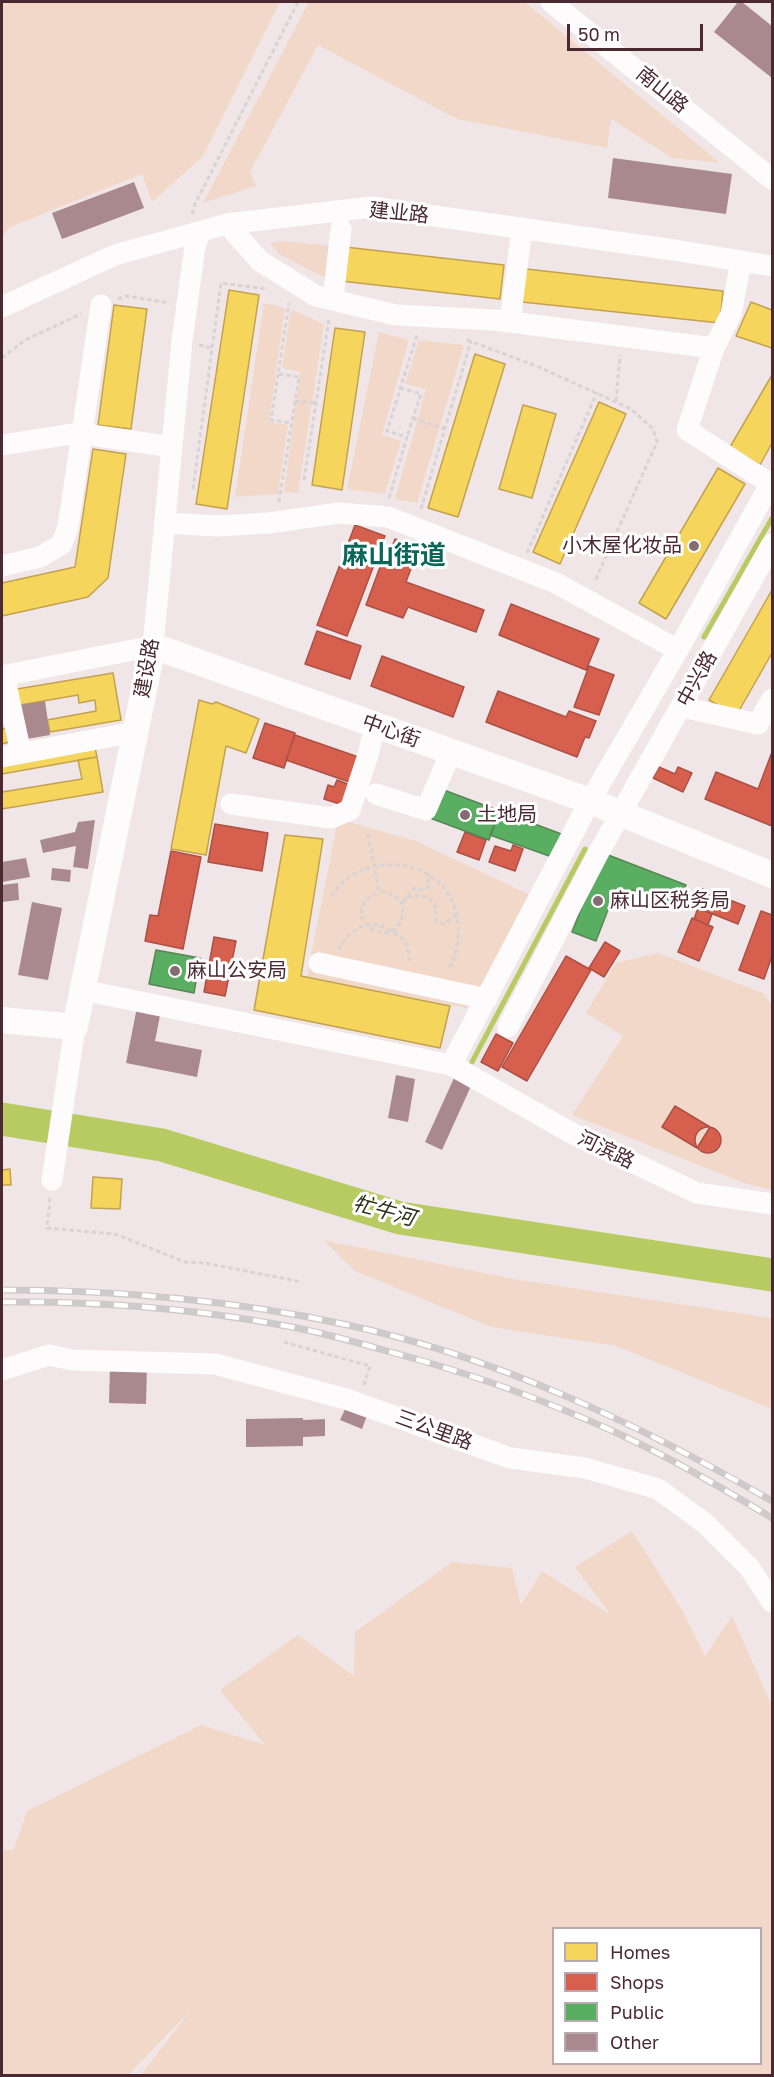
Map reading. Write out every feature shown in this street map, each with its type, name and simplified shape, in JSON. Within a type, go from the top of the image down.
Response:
[{"type":"main road","name":"中心街","points":[[153,646],[590,801],[772,875]]},
{"type":"main road","name":"建设路","points":[[75,1027],[153,646]]},
{"type":"main road","points":[[2,1020],[75,1027]]},
{"type":"street","name":"南山路","points":[[551,2],[772,179]]},
{"type":"street","name":"建业路","points":[[2,307],[115,255],[194,238],[227,224],[372,207],[772,266]]},
{"type":"street","points":[[227,224],[260,261],[316,296],[396,315],[510,322],[714,348]]},
{"type":"street","points":[[510,322],[522,228]]},
{"type":"street","points":[[333,300],[341,230]]},
{"type":"street","name":"建设路","points":[[153,646],[194,238]]},
{"type":"street","points":[[452,1065],[590,801],[772,482],[687,430],[714,348],[731,314],[741,261]]},
{"type":"street","points":[[2,566],[40,557],[62,544],[68,527],[101,304]]},
{"type":"street","points":[[2,445],[82,434],[172,447]]},
{"type":"street","points":[[165,522],[217,526],[276,522],[339,513],[384,517],[556,583],[678,650]]},
{"type":"street","name":"中兴路","points":[[508,1027],[599,852],[772,544]]},
{"type":"street","points":[[135,732],[11,755],[3,676],[153,646]]},
{"type":"street","points":[[681,707],[758,724],[772,699]]},
{"type":"street","points":[[231,804],[331,818],[350,810],[375,725]]},
{"type":"street","points":[[376,794],[426,810],[451,752]]},
{"type":"street","points":[[326,964],[487,999]]},
{"type":"street","name":"河滨路","points":[[82,990],[452,1065],[577,1136],[697,1193],[772,1204]]},
{"type":"street","points":[[52,1180],[75,1027]]},
{"type":"street","name":"三公里路","points":[[2,1370],[49,1355],[72,1360],[215,1364],[346,1399],[510,1458],[585,1468],[658,1489],[706,1524],[749,1567],[772,1602]]},
{"type":"path","points":[[194,238],[195,204],[298,2]]},
{"type":"path","points":[[193,489],[221,283],[270,290]]},
{"type":"path","points":[[284,300],[297,308]]},
{"type":"path","points":[[289,303],[271,420],[292,423]]},
{"type":"path","points":[[304,480],[329,319],[339,321]]},
{"type":"path","points":[[408,332],[426,335]]},
{"type":"path","points":[[406,437],[387,431],[417,335]]},
{"type":"path","points":[[464,338],[616,401],[631,409],[653,429],[657,442],[587,600]]},
{"type":"path","points":[[416,528],[471,341]]},
{"type":"path","points":[[616,401],[620,365]]},
{"type":"path","points":[[276,522],[299,377],[278,374]]},
{"type":"path","points":[[384,517],[406,437],[421,394],[400,388]]},
{"type":"path","points":[[521,568],[597,392]]},
{"type":"path","points":[[295,401],[316,403]]},
{"type":"path","points":[[413,418],[445,429]]},
{"type":"path","points":[[368,834],[379,891]]},
{"type":"path","points":[[331,896],[348,877],[374,865],[407,866],[429,874],[448,892],[456,914],[459,942],[451,966],[436,988]]},
{"type":"path","points":[[402,903],[414,888],[424,890],[428,887],[429,874]]},
{"type":"path","points":[[379,891],[399,897],[404,913],[395,929],[386,934],[376,933],[365,924],[361,914],[369,898],[379,891]]},
{"type":"path","points":[[407,897],[418,895],[429,897],[435,904],[436,921],[444,924],[456,914]]},
{"type":"path","points":[[326,964],[348,934],[365,924],[382,926],[395,933],[406,943],[411,964],[408,982]]},
{"type":"path","points":[[52,1180],[47,1228],[115,1234],[185,1262],[205,1263],[302,1282]]},
{"type":"path","points":[[284,1342],[370,1366]]},
{"type":"shaded area","points":[[2,2],[280,2],[203,156],[152,202],[142,174],[10,227],[2,237]]},
{"type":"shaded area","points":[[309,2],[525,2],[720,163],[672,158],[611,119],[607,148],[457,119],[318,45],[250,172],[256,186],[203,203]]},
{"type":"shaded area","points":[[285,241],[331,246],[327,279],[279,254],[270,243]]},
{"type":"shaded area","points":[[264,303],[285,308],[269,422],[288,425],[278,494],[235,497]]},
{"type":"shaded area","points":[[293,310],[324,324],[298,493],[284,492],[300,372],[282,368],[290,314]]},
{"type":"shaded area","points":[[379,332],[409,340],[382,435],[401,441],[385,494],[347,489]]},
{"type":"shaded area","points":[[419,340],[464,345],[417,503],[395,499],[426,389],[405,384]]},
{"type":"shaded area","points":[[338,819],[416,841],[530,895],[506,946],[467,1008],[307,977]]},
{"type":"shaded area","points":[[658,953],[763,993],[772,1006],[772,1190],[744,1183],[572,1115],[623,1036],[586,1013],[616,963]]},
{"type":"shaded area","points":[[323,1240],[513,1279],[772,1318],[772,1409],[616,1346],[491,1327],[355,1271]]},
{"type":"shaded area","points":[[632,1531],[682,1610],[705,1656],[732,1616],[772,1706],[772,2075],[141,2075],[190,2011],[128,2075],[2,2075],[2,1851],[14,1849],[27,1811],[201,1725],[265,1745],[220,1690],[298,1635],[354,1676],[355,1632],[452,1562],[512,1568],[521,1605],[542,1571],[611,1615],[575,1567]]},
{"type":"building: Homes","points":[[345,247],[504,265],[500,299],[341,281]]},
{"type":"building: Homes","points":[[526,269],[723,291],[720,323],[522,302]]},
{"type":"building: Homes","points":[[229,290],[259,295],[227,509],[196,504]]},
{"type":"building: Homes","points":[[751,302],[772,310],[772,348],[736,336]]},
{"type":"building: Homes","points":[[114,305],[147,309],[131,429],[98,425]]},
{"type":"building: Homes","points":[[335,328],[365,332],[342,490],[312,485]]},
{"type":"building: Homes","points":[[475,354],[505,364],[458,517],[428,508]]},
{"type":"building: Homes","points":[[772,375],[772,443],[760,465],[730,447]]},
{"type":"building: Homes","points":[[599,402],[626,414],[560,564],[533,552]]},
{"type":"building: Homes","points":[[523,405],[556,414],[532,498],[499,489]]},
{"type":"building: Homes","points":[[93,449],[126,454],[108,578],[88,597],[2,616],[2,583],[75,567]]},
{"type":"building: Homes","points":[[718,468],[745,484],[666,619],[639,603]]},
{"type":"building: Homes","points":[[772,590],[772,653],[736,716],[709,700]]},
{"type":"building: Homes","points":[[113,673],[121,720],[50,732],[47,720],[96,711],[95,700],[79,703],[78,695],[14,706],[11,690]]},
{"type":"building: Homes","points":[[199,700],[212,704],[216,702],[259,719],[246,753],[226,746],[206,855],[171,849]]},
{"type":"building: Homes","points":[[10,727],[13,741],[2,744],[2,729]]},
{"type":"building: Homes","points":[[94,743],[97,757],[2,774],[2,761]]},
{"type":"building: Homes","points":[[97,757],[103,792],[2,809],[2,792],[82,779],[78,760]]},
{"type":"building: Homes","points":[[285,835],[323,839],[301,976],[450,1006],[440,1048],[254,1010]]},
{"type":"building: Homes","points":[[10,1169],[11,1185],[2,1185],[2,1170]]},
{"type":"building: Homes","points":[[93,1177],[122,1179],[120,1209],[91,1208]]},
{"type":"building: Shops","points":[[355,525],[385,536],[347,636],[317,625]]},
{"type":"building: Shops","points":[[395,539],[419,547],[406,582],[484,610],[476,632],[408,607],[403,618],[366,605],[380,567],[385,567]]},
{"type":"building: Shops","points":[[511,604],[599,639],[586,670],[499,635]]},
{"type":"building: Shops","points":[[317,631],[361,646],[350,679],[305,664]]},
{"type":"building: Shops","points":[[382,656],[464,687],[453,717],[371,686]]},
{"type":"building: Shops","points":[[589,666],[614,675],[599,715],[574,707]]},
{"type":"building: Shops","points":[[498,691],[566,717],[569,711],[596,721],[589,738],[585,737],[577,757],[486,722]]},
{"type":"building: Shops","points":[[265,723],[295,733],[284,768],[253,758]]},
{"type":"building: Shops","points":[[295,735],[364,759],[355,784],[286,760]]},
{"type":"building: Shops","points":[[772,752],[772,826],[705,799],[716,772],[758,789]]},
{"type":"building: Shops","points":[[659,767],[675,774],[678,767],[692,773],[683,792],[653,778]]},
{"type":"building: Shops","points":[[337,780],[353,786],[346,806],[324,799],[328,785],[334,787]]},
{"type":"building: Shops","points":[[215,824],[268,833],[262,871],[208,862]]},
{"type":"building: Shops","points":[[465,832],[486,840],[479,860],[457,852]]},
{"type":"building: Shops","points":[[513,845],[523,849],[515,871],[489,862],[495,846],[511,851]]},
{"type":"building: Shops","points":[[171,851],[201,857],[183,949],[145,941],[150,915],[158,916]]},
{"type":"building: Shops","points":[[702,889],[745,906],[738,924],[695,907]]},
{"type":"building: Shops","points":[[698,908],[712,914],[708,925],[694,919]]},
{"type":"building: Shops","points":[[761,911],[772,915],[772,956],[764,979],[739,970]]},
{"type":"building: Shops","points":[[692,918],[713,927],[699,961],[678,952]]},
{"type":"building: Shops","points":[[214,937],[236,941],[225,996],[204,992]]},
{"type":"building: Shops","points":[[605,942],[620,951],[604,977],[589,968]]},
{"type":"building: Shops","points":[[566,956],[591,970],[527,1081],[502,1067]]},
{"type":"building: Shops","points":[[496,1034],[513,1043],[498,1071],[481,1062]]},
{"type":"building: Shops","points":[[675,1106],[710,1127],[697,1148],[662,1127]]},
{"type":"building: Shops","points":[[708,1127],[717,1131],[721,1140],[717,1149],[708,1153],[699,1149],[695,1140],[699,1131]]},
{"type":"building: Public","name":"土地局","points":[[441,789],[500,811],[489,840],[430,818]]},
{"type":"building: Public","points":[[500,811],[564,835],[555,858],[490,835]]},
{"type":"building: Public","name":"麻山区税务局","points":[[603,853],[686,885],[677,908],[632,890],[630,894],[616,889],[596,941],[572,932]]},
{"type":"building: Public","name":"麻山公安局","points":[[156,950],[200,958],[194,993],[149,984]]},
{"type":"building: Other","points":[[738,2],[742,2],[772,26],[772,78],[714,32]]},
{"type":"building: Other","points":[[613,158],[732,174],[726,214],[608,198]]},
{"type":"building: Other","points":[[134,182],[144,208],[62,239],[52,213]]},
{"type":"building: Other","points":[[45,701],[50,735],[21,740],[14,706]]},
{"type":"building: Other","points":[[95,820],[88,869],[73,867],[76,846],[43,853],[40,840],[75,832],[78,822]]},
{"type":"building: Other","points":[[26,858],[30,877],[2,882],[2,862]]},
{"type":"building: Other","points":[[52,868],[71,870],[70,882],[51,880]]},
{"type":"building: Other","points":[[18,883],[19,900],[2,902],[2,885]]},
{"type":"building: Other","points":[[32,902],[62,908],[48,980],[18,975]]},
{"type":"building: Other","points":[[137,1007],[161,1011],[155,1041],[202,1050],[197,1077],[126,1063]]},
{"type":"building: Other","points":[[396,1075],[415,1079],[408,1122],[388,1118]]},
{"type":"building: Other","points":[[454,1078],[471,1086],[442,1150],[425,1142]]},
{"type":"building: Other","points":[[110,1367],[147,1367],[146,1404],[109,1403]]},
{"type":"building: Other","points":[[347,1405],[368,1413],[362,1429],[340,1420]]},
{"type":"building: Other","points":[[303,1418],[303,1420],[325,1419],[325,1436],[303,1437],[303,1446],[246,1447],[246,1419]]},
{"type":"waterway","points":[[704,637],[772,518]]},
{"type":"waterway","points":[[472,1062],[585,849]]},
{"type":"waterway","name":"牤牛河","points":[[2,1119],[162,1145],[400,1218],[772,1275]]},
{"type":"railway","points":[[2,1290],[130,1294],[216,1303],[301,1316],[400,1338],[455,1354],[565,1396],[670,1445],[772,1501]]},
{"type":"railway","points":[[2,1302],[107,1304],[212,1314],[308,1330],[417,1359],[533,1398],[617,1433],[677,1463],[772,1518]]},
{"type":"place","name":"小木屋化妆品","points":[[694,546]]},
{"type":"place","name":"土地局","points":[[465,815]]},
{"type":"place","name":"麻山区税务局","points":[[598,901]]},
{"type":"place","name":"麻山公安局","points":[[175,971]]},
{"type":"district","name":"麻山街道","points":[[394,556]]}]
